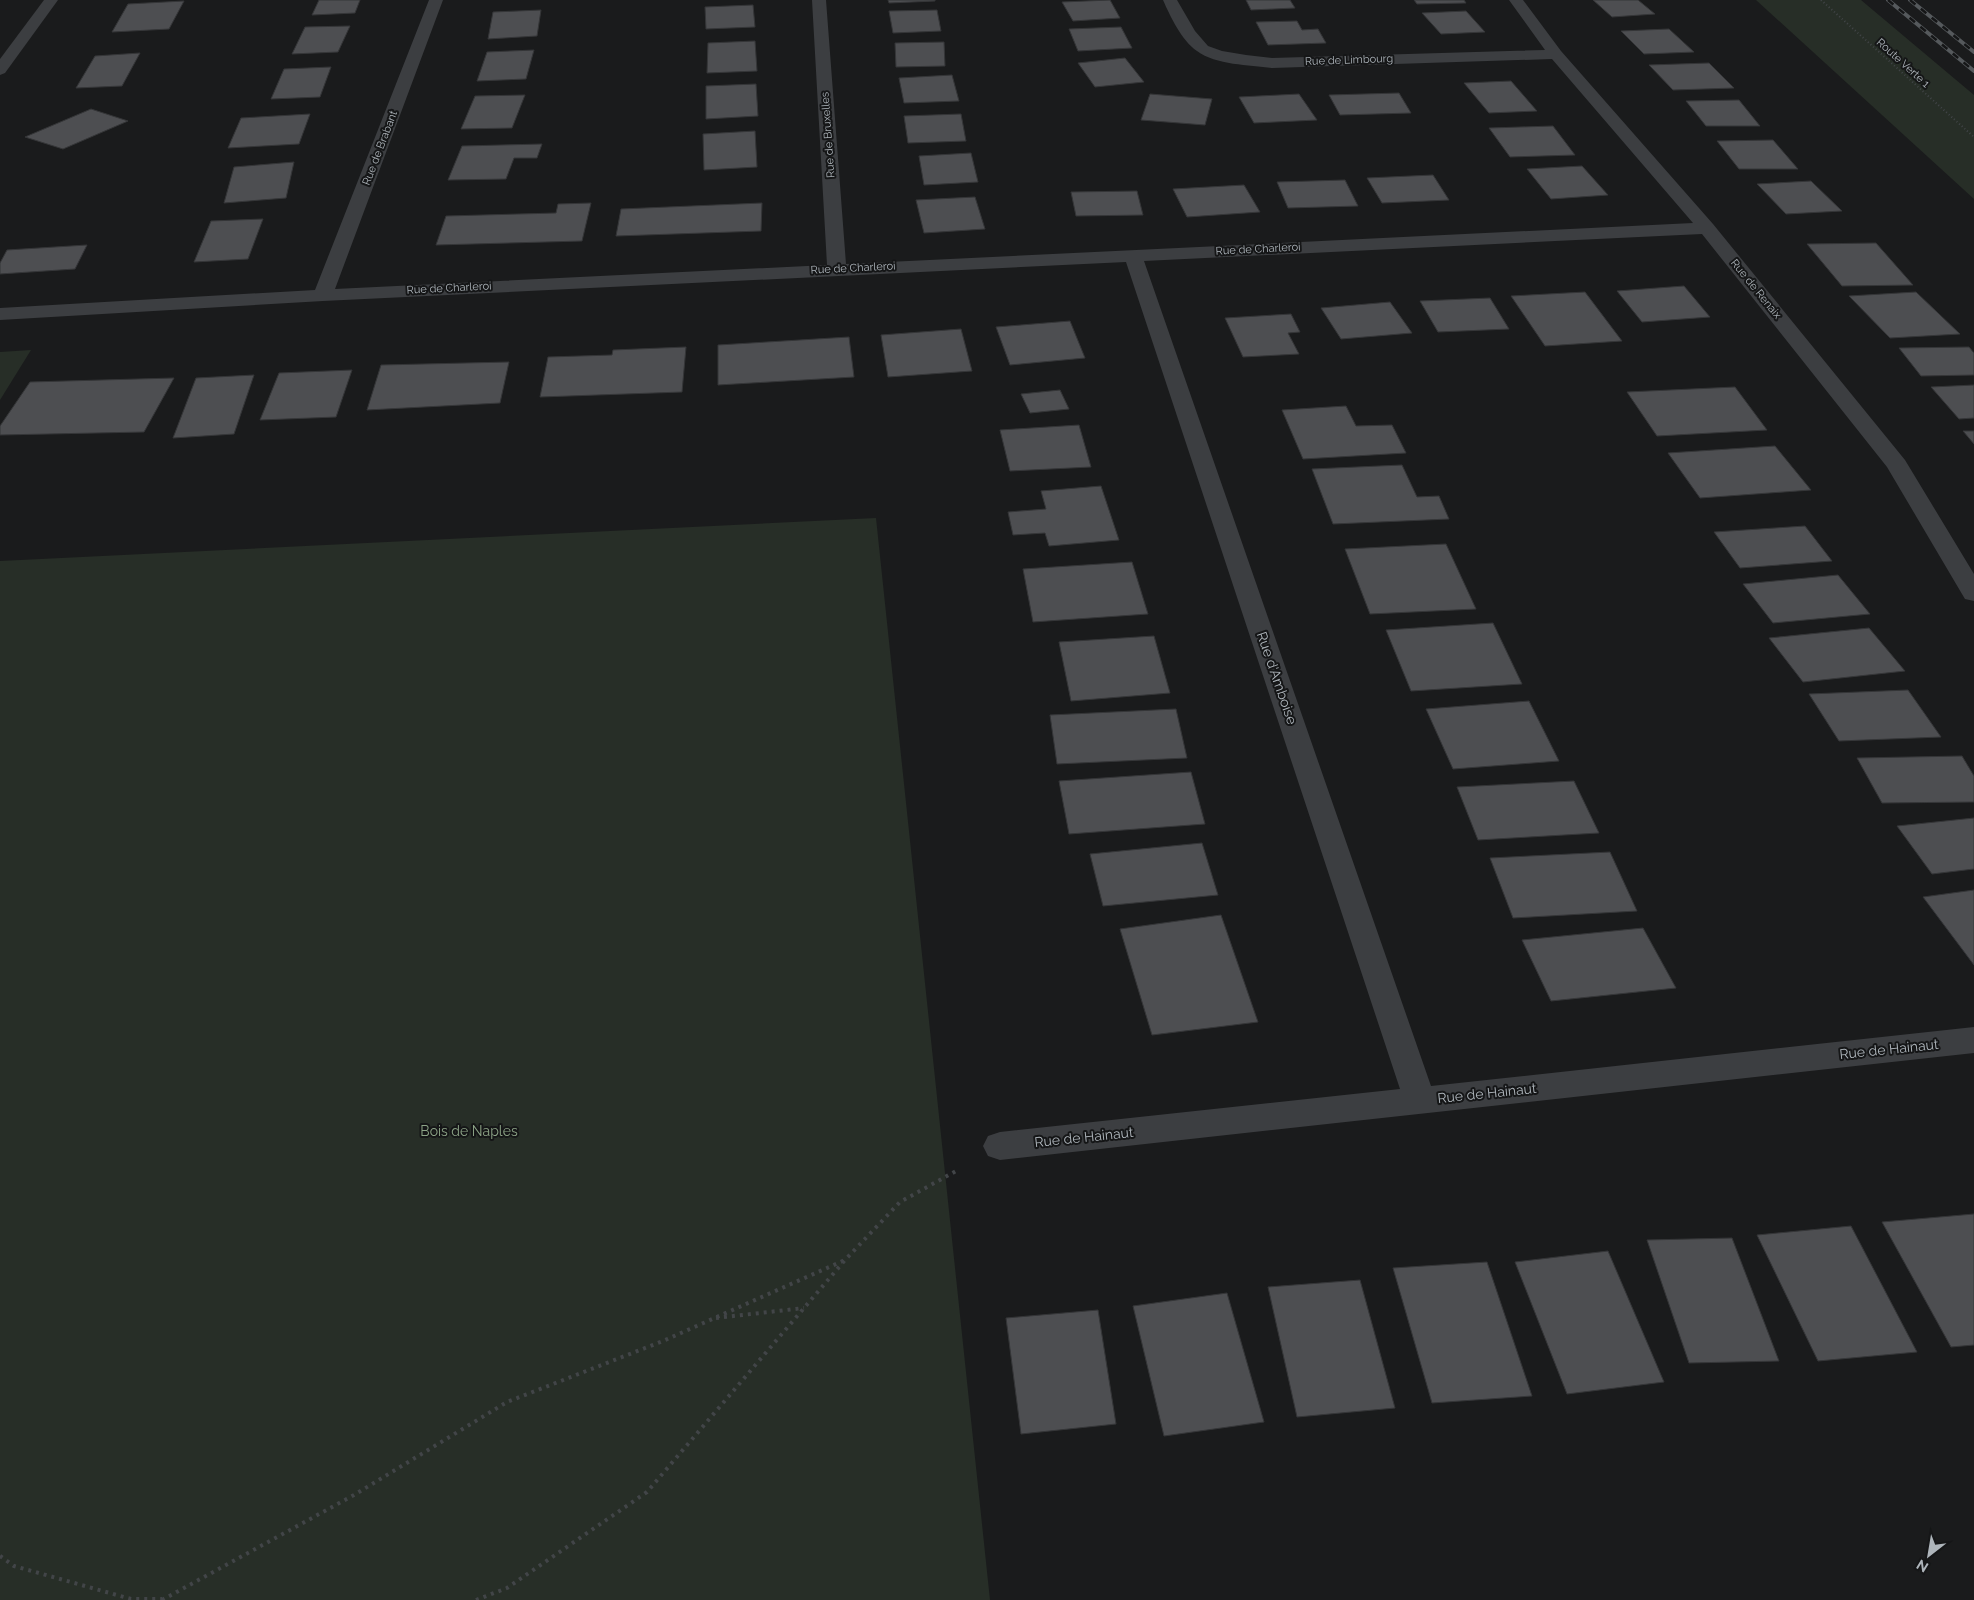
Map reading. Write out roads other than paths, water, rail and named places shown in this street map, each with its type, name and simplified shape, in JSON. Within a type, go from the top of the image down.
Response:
[{"type":"street","points":[[0,70],[51,0]]},
{"type":"street","name":"Rue de Brabant","points":[[323,295],[436,0]]},
{"type":"street","name":"Rue de Bruxelles","points":[[819,0],[837,269]]},
{"type":"street","name":"Rue de Limbourg","points":[[1170,0],[1175,12],[1202,49],[1243,61],[1272,63],[1556,54]]},
{"type":"street","name":"Rue de Renaix","points":[[1516,0],[1556,54],[1707,228],[1897,465],[1974,594]]},
{"type":"street","name":"Rue de Charleroi","points":[[0,314],[323,295],[837,269],[1707,228]]},
{"type":"street","name":"Rue d'Amboise","points":[[1133,255],[1420,1101]]},
{"type":"street","name":"Rue de Hainaut","points":[[1000,1146],[1974,1040]]},
{"type":"railway","points":[[1888,0],[1974,71]]},
{"type":"railway","points":[[1910,0],[1974,52]]},
{"type":"park label","name":"Bois de Naples","points":[[469,1131]]}]
